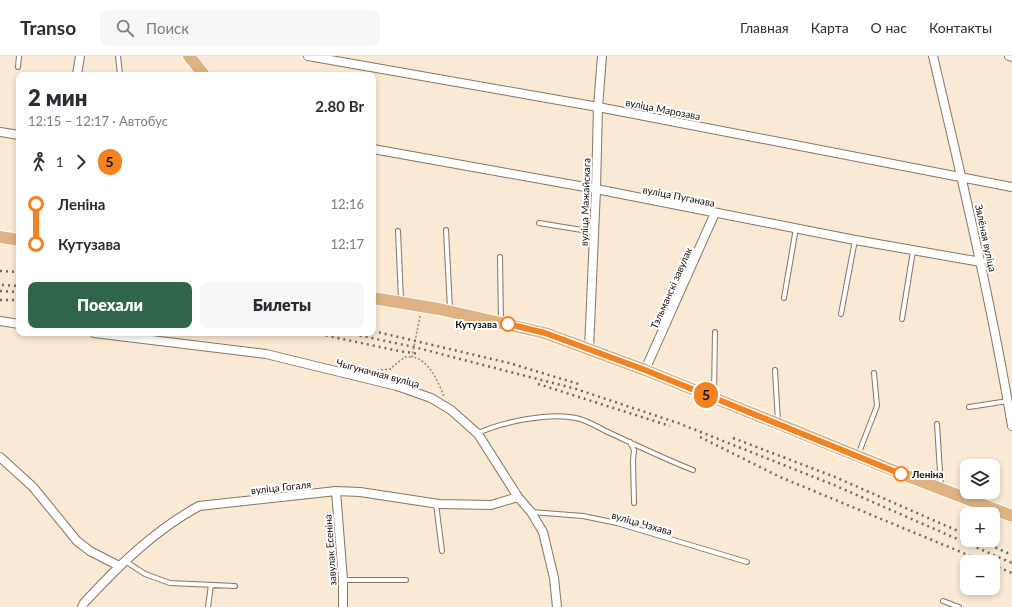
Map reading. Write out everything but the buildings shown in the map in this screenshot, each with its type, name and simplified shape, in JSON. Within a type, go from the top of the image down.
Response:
[{"type":"main road","points":[[189,56],[202,72]]},
{"type":"main road","points":[[0,237],[16,240]]},
{"type":"main road","points":[[376,299],[422,306],[545,333],[645,370],[1012,516]]},
{"type":"street","points":[[77,72],[80,56]]},
{"type":"street","name":"вуліца Марозава","points":[[308,56],[598,107],[1012,187]]},
{"type":"street","name":"вуліца Мажайскага","points":[[589,349],[598,107],[602,56]]},
{"type":"street","name":"Зялёная вуліца","points":[[933,56],[981,262],[1012,426]]},
{"type":"street","points":[[1008,56],[1012,57]]},
{"type":"street","points":[[0,132],[16,135]]},
{"type":"street","name":"вуліца Пуганава","points":[[376,150],[913,251],[981,262]]},
{"type":"street","name":"Тэльманскі завулак","points":[[645,370],[715,213]]},
{"type":"street","points":[[0,321],[16,324]]},
{"type":"street","name":"Чыгуначная вуліца","points":[[119,336],[266,354],[397,386],[431,398],[451,410],[478,434],[518,497],[531,512],[543,532],[554,578],[557,607]]},
{"type":"street","points":[[0,457],[33,487],[77,541],[90,551],[122,563]]},
{"type":"street","name":"вуліца Гогаля","points":[[82,607],[84,603],[122,563],[179,517],[199,506],[336,491],[360,492],[436,504],[491,505],[518,497]]},
{"type":"street","name":"завулак Есеніна","points":[[336,491],[343,607]]},
{"type":"lane","points":[[18,67],[20,56]]},
{"type":"lane","points":[[118,56],[120,72]]},
{"type":"lane","points":[[539,223],[594,232]]},
{"type":"lane","points":[[784,298],[796,228]]},
{"type":"lane","points":[[446,230],[450,312]]},
{"type":"lane","points":[[398,231],[401,303]]},
{"type":"lane","points":[[841,314],[855,240]]},
{"type":"lane","points":[[902,319],[913,251]]},
{"type":"lane","points":[[500,257],[502,323]]},
{"type":"lane","points":[[714,398],[715,332]]},
{"type":"lane","points":[[775,370],[779,424]]},
{"type":"lane","points":[[858,456],[877,406],[874,373]]},
{"type":"lane","points":[[969,407],[1008,401]]},
{"type":"lane","points":[[478,434],[492,427],[520,420],[558,416],[578,418],[644,450],[693,470]]},
{"type":"lane","points":[[937,424],[941,488]]},
{"type":"lane","points":[[630,442],[634,450],[634,503]]},
{"type":"lane","points":[[436,504],[442,551]]},
{"type":"lane","name":"вуліца Чэхава","points":[[531,512],[583,516],[617,523],[747,562]]},
{"type":"lane","points":[[122,563],[145,574],[170,583],[235,586]]},
{"type":"lane","points":[[342,580],[406,580]]},
{"type":"lane","points":[[208,607],[211,585]]},
{"type":"lane","points":[[942,601],[959,607]]},
{"type":"path","points":[[412,357],[422,306]]},
{"type":"path","points":[[372,371],[390,369],[405,357],[421,359],[429,367],[441,387],[451,410]]},
{"type":"railway","points":[[0,271],[16,272]]},
{"type":"railway","points":[[2,285],[16,286]]},
{"type":"railway","points":[[0,291],[16,292]]},
{"type":"railway","points":[[0,300],[16,300]]},
{"type":"railway","points":[[376,332],[509,363],[582,385]]},
{"type":"railway","points":[[328,336],[420,354]]},
{"type":"railway","points":[[362,336],[414,347],[576,389],[678,423],[834,485],[1012,563]]},
{"type":"railway","points":[[538,384],[670,426]]},
{"type":"railway","points":[[700,437],[780,477],[968,555]]},
{"type":"railway","points":[[733,438],[835,477],[960,532]]},
{"type":"railway","points":[[994,547],[1012,555]]},
{"type":"railway","points":[[1000,568],[1012,573]]},
{"type":"bus line","name":"5","points":[[508,324],[545,333],[645,370],[901,474]]},
{"type":"place","name":"Кутузава","points":[[508,324]]},
{"type":"place","name":"Леніна","points":[[901,474]]}]
